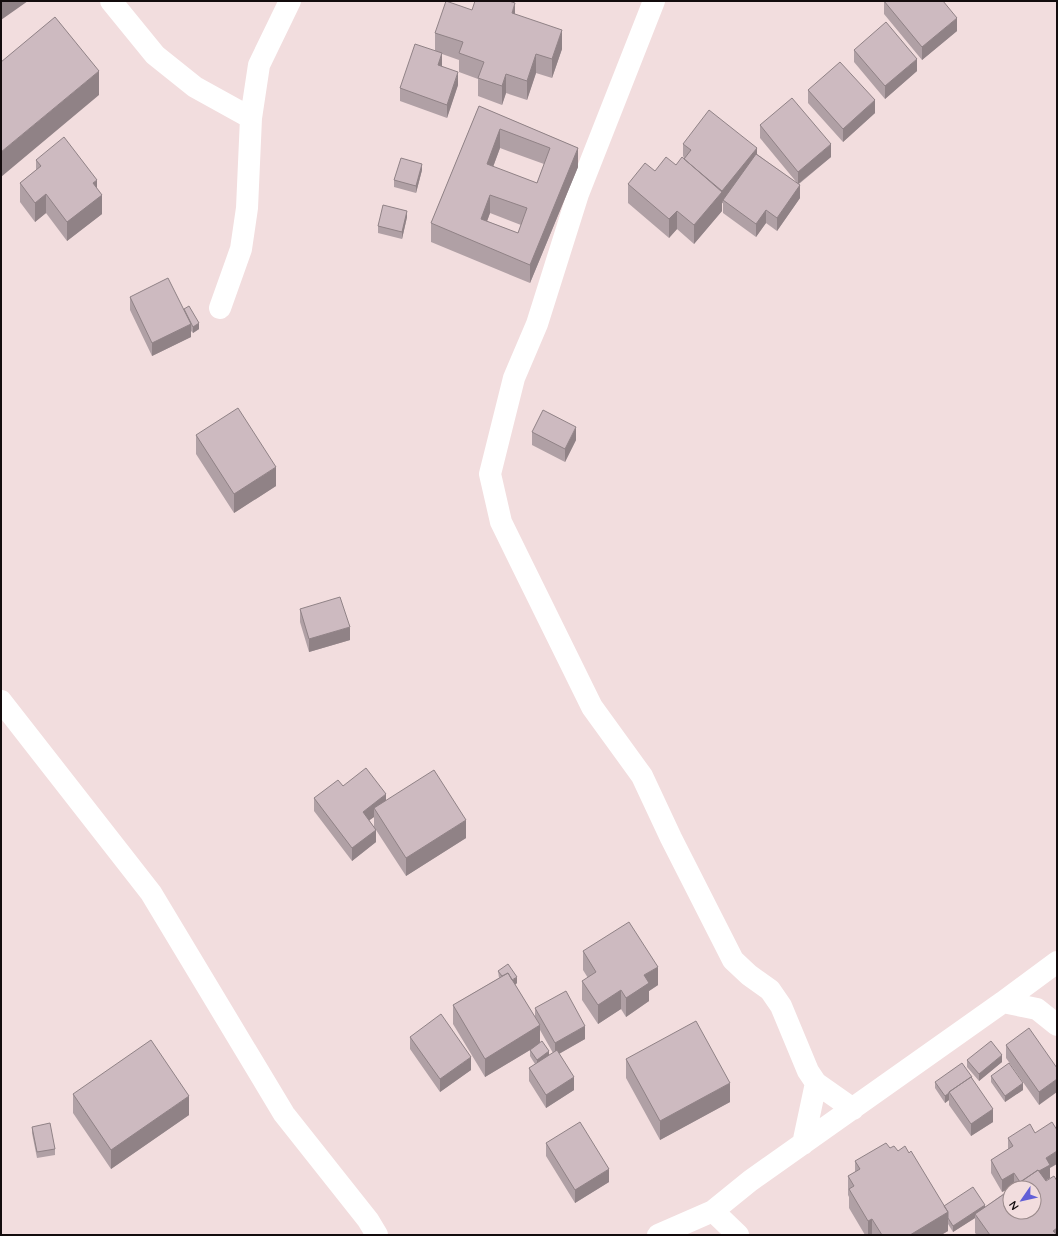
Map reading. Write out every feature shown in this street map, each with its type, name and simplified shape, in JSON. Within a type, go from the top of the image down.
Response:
[{"type":"street","points":[[111,1],[155,55],[195,87],[250,118]]},
{"type":"street","points":[[220,308],[241,249],[247,208],[250,118],[260,65],[290,1]]},
{"type":"street","points":[[654,1],[578,194],[537,324],[514,378],[490,474],[501,522],[592,706],[642,776],[671,838],[733,960],[749,975],[770,990],[780,1006],[808,1071],[816,1083],[853,1109]]},
{"type":"street","points":[[1,701],[151,893],[284,1114],[368,1220],[377,1235]]},
{"type":"street","points":[[658,1235],[713,1212],[750,1181],[1003,1002],[1057,962]]},
{"type":"street","points":[[1003,1002],[1037,1009],[1057,1024]]},
{"type":"street","points":[[803,1144],[816,1083]]},
{"type":"street","points":[[713,1212],[738,1235]]},
{"type":"building","points":[[446,1],[472,10],[475,1],[509,1],[515,3],[512,13],[562,30],[552,59],[536,54],[527,81],[506,74],[502,86],[478,78],[484,62],[459,53],[463,42],[435,33]]},
{"type":"building","points":[[884,1],[943,1],[957,18],[922,47]]},
{"type":"building","points":[[55,17],[99,71],[1,152],[1,62]]},
{"type":"building","points":[[886,22],[917,59],[885,86],[854,50]]},
{"type":"building","points":[[415,44],[442,53],[438,65],[458,72],[447,105],[400,88]]},
{"type":"building","points":[[840,62],[875,100],[843,129],[808,90]]},
{"type":"building","points":[[792,98],[831,144],[798,172],[760,125]]},
{"type":"building","points":[[479,106],[578,148],[530,265],[431,223]],"holes":[[[500,129],[550,148],[537,183],[487,164]],[[490,195],[527,208],[518,233],[481,219]]]},
{"type":"building","points":[[709,110],[757,148],[722,191],[684,159],[691,150],[683,144]]},
{"type":"building","points":[[64,137],[97,180],[93,183],[102,195],[67,222],[46,194],[35,203],[20,183],[41,166],[36,160]]},
{"type":"building","points":[[756,154],[800,185],[777,218],[766,210],[756,224],[723,200]]},
{"type":"building","points":[[666,157],[676,165],[682,157],[722,192],[694,225],[677,211],[669,219],[628,184],[645,163],[655,171]]},
{"type":"building","points":[[401,158],[422,164],[416,186],[394,180]]},
{"type":"building","points":[[383,205],[407,211],[402,232],[378,226]]},
{"type":"building","points":[[168,278],[191,324],[152,343],[130,297]]},
{"type":"building","points":[[189,306],[199,323],[193,327],[184,309]]},
{"type":"building","points":[[238,408],[276,467],[234,494],[196,435]]},
{"type":"building","points":[[543,410],[576,427],[565,449],[532,432]]},
{"type":"building","points":[[340,597],[350,627],[309,639],[300,609]]},
{"type":"building","points":[[366,768],[386,794],[363,812],[376,830],[352,848],[314,798],[338,780],[343,786]]},
{"type":"building","points":[[434,770],[466,820],[406,858],[374,808]]},
{"type":"building","points":[[629,922],[658,967],[644,975],[649,983],[626,998],[621,990],[598,1005],[582,981],[596,972],[583,951]]},
{"type":"building","points":[[508,964],[517,977],[512,980],[508,973],[502,976],[498,971]]},
{"type":"building","points":[[508,973],[540,1025],[485,1059],[453,1005]]},
{"type":"building","points":[[566,991],[585,1026],[555,1043],[535,1008]]},
{"type":"building","points":[[441,1014],[471,1057],[440,1079],[410,1037]]},
{"type":"building","points":[[696,1021],[730,1083],[660,1121],[626,1059]]},
{"type":"building","points":[[1029,1028],[1057,1068],[1057,1079],[1039,1092],[1006,1045]]},
{"type":"building","points":[[151,1040],[189,1096],[111,1150],[73,1094]]},
{"type":"building","points":[[542,1041],[549,1051],[537,1060],[530,1050]]},
{"type":"building","points":[[991,1041],[1002,1055],[979,1074],[967,1060]]},
{"type":"building","points":[[557,1050],[574,1077],[546,1095],[529,1068]]},
{"type":"building","points":[[962,1063],[972,1077],[945,1096],[935,1082]]},
{"type":"building","points":[[1009,1063],[1023,1083],[1005,1096],[991,1076]]},
{"type":"building","points":[[971,1077],[993,1109],[971,1124],[949,1092]]},
{"type":"building","points":[[580,1122],[609,1169],[575,1190],[546,1143]]},
{"type":"building","points":[[1052,1122],[1057,1130],[1057,1151],[1046,1158],[1050,1165],[1039,1171],[1038,1170],[1023,1180],[1019,1180],[1014,1173],[1002,1180],[991,1160],[1013,1146],[1008,1138],[1030,1124],[1035,1133]]},
{"type":"building","points":[[50,1123],[55,1149],[37,1152],[32,1127]]},
{"type":"building","points":[[886,1143],[890,1148],[894,1146],[898,1151],[905,1146],[909,1153],[911,1151],[948,1212],[910,1235],[882,1235],[872,1219],[868,1221],[849,1189],[854,1186],[848,1176],[860,1169],[855,1161]]},
{"type":"building","points":[[1038,1170],[1046,1181],[1054,1176],[1057,1181],[1057,1228],[1053,1231],[1057,1235],[990,1235],[975,1214],[1002,1195],[1002,1220],[1042,1220],[1042,1180],[1024,1180]]},
{"type":"building","points":[[973,1187],[985,1205],[953,1226],[948,1218],[948,1212],[944,1206]]}]
